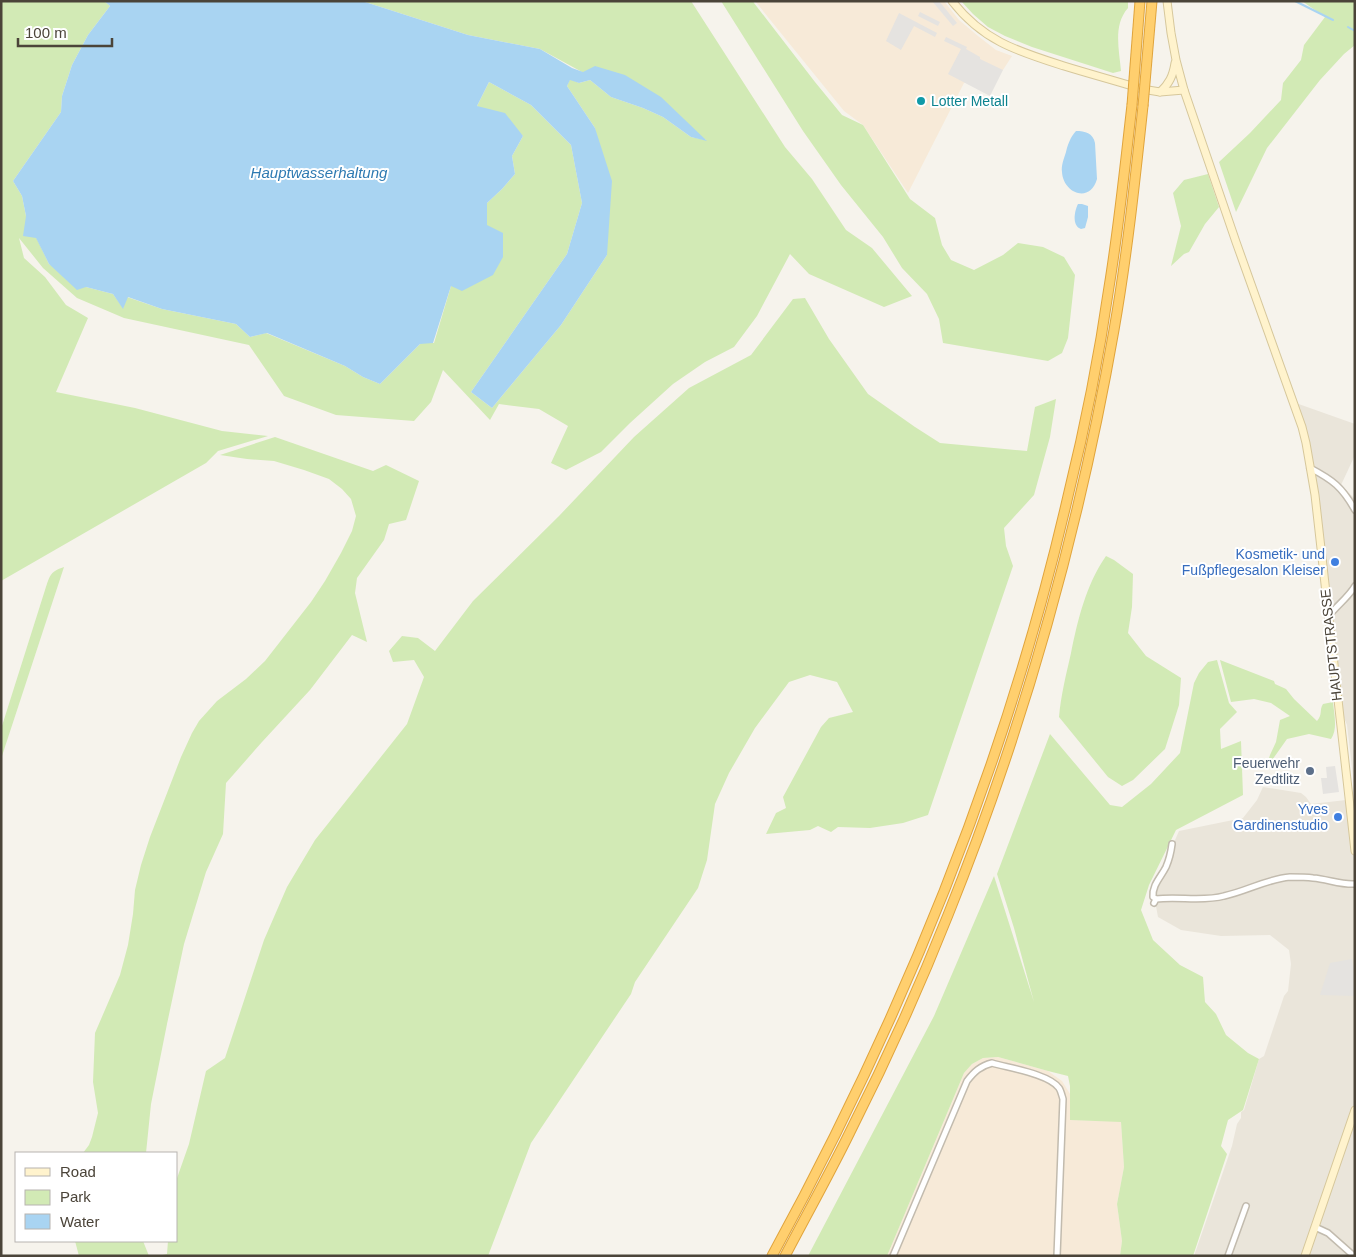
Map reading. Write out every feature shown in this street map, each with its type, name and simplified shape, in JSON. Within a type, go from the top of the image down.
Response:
[{"type":"highway","points":[[772,1256],[840,1127],[889,1023],[922,946],[966,835],[994,758],[1021,674],[1068,497],[1084,426],[1109,287],[1132,105],[1140,1]]},
{"type":"highway","points":[[785,1256],[850,1132],[900,1028],[948,916],[1005,761],[1057,590],[1095,429],[1121,289],[1128,244],[1143,106],[1152,1]]},
{"type":"main road","points":[[952,1],[977,28],[1015,50],[1142,89],[1160,92],[1184,90]]},
{"type":"main road","name":"HAUPTSTRASSE","points":[[1167,1],[1170,33],[1184,90],[1297,412],[1306,443],[1353,815],[1355,851]]},
{"type":"main road","points":[[1160,92],[1172,78],[1176,60]]},
{"type":"main road","points":[[1305,1256],[1355,1110]]},
{"type":"street","points":[[1310,468],[1340,487],[1355,510]]},
{"type":"street","points":[[1328,618],[1335,608],[1349,596],[1355,586]]},
{"type":"street","points":[[1172,844],[1166,867],[1152,893],[1155,901],[1169,898],[1224,896],[1263,883],[1291,877],[1355,884]]},
{"type":"street","points":[[893,1256],[967,1081],[979,1068],[992,1063],[1041,1076],[1058,1088],[1063,1099],[1057,1256]]},
{"type":"street","points":[[1228,1256],[1246,1206]]},
{"type":"street","points":[[1315,1227],[1328,1233],[1354,1256]]},
{"type":"shaded area","points":[[755,1],[944,1],[959,20],[978,36],[996,50],[1012,56],[1003,70],[964,83],[908,193],[863,125],[844,111]]},
{"type":"shaded area","points":[[932,1],[939,1],[957,23],[953,26]]},
{"type":"shaded area","points":[[920,12],[940,22],[938,26],[918,16]]},
{"type":"shaded area","points":[[899,13],[937,33],[935,37],[914,26],[901,50],[886,41]]},
{"type":"shaded area","points":[[946,37],[967,47],[966,49],[980,57],[980,59],[1003,70],[990,96],[948,74],[961,49],[944,41]]},
{"type":"shaded area","points":[[1293,402],[1355,424],[1355,455],[1341,485],[1355,499],[1355,794],[1347,725],[1338,703],[1315,495]]},
{"type":"shaded area","points":[[1335,766],[1339,792],[1323,794],[1321,778],[1327,778],[1326,767]]},
{"type":"shaded area","points":[[1263,787],[1301,793],[1311,804],[1355,799],[1355,1256],[1194,1256],[1232,1146],[1237,1124],[1241,1118],[1241,1112],[1244,1110],[1259,1059],[1264,1056],[1284,996],[1288,991],[1291,964],[1289,950],[1270,935],[1221,936],[1181,930],[1158,917],[1153,890],[1179,831],[1243,818],[1257,800]]},
{"type":"shaded area","points":[[1352,959],[1355,968],[1355,996],[1320,995],[1330,963]]},
{"type":"shaded area","points":[[998,1057],[1048,1071],[1062,1081],[1070,1094],[1070,1120],[1121,1121],[1124,1167],[1117,1204],[1122,1241],[1120,1256],[887,1256],[964,1073],[972,1064],[983,1058]]},
{"type":"green space","points":[[1,1],[104,1],[110,6],[88,35],[72,65],[62,96],[61,112],[13,181],[22,196],[26,216],[49,264],[86,287],[113,294],[123,308],[127,297],[162,309],[236,324],[250,337],[266,333],[345,366],[363,377],[380,384],[421,343],[434,343],[451,286],[487,225],[487,203],[515,174],[512,156],[523,136],[477,106],[489,82],[531,105],[571,145],[582,203],[567,254],[471,392],[492,408],[561,325],[607,255],[595,128],[567,86],[570,79],[579,83],[590,80],[611,97],[663,117],[691,137],[706,140],[540,49],[468,35],[362,1],[691,1],[785,147],[812,179],[846,230],[872,248],[912,296],[884,307],[809,274],[790,254],[757,316],[734,347],[705,362],[673,384],[601,452],[566,470],[551,463],[568,426],[539,409],[499,404],[490,420],[443,370],[431,402],[414,421],[336,415],[284,396],[249,345],[124,318],[77,298],[43,268],[19,238],[24,258],[45,277],[66,305],[88,318],[56,392],[135,408],[222,431],[268,436],[218,451],[206,463],[1,581]]},
{"type":"green space","points":[[721,1],[753,1],[842,115],[863,125],[910,199],[935,218],[942,245],[951,260],[974,270],[1003,255],[1018,243],[1043,247],[1064,257],[1075,275],[1068,338],[1062,353],[1048,361],[943,343],[939,319],[927,294],[902,268],[883,237],[841,185],[803,131]]},
{"type":"green space","points":[[961,1],[1128,1],[1128,8],[1120,22],[1118,38],[1121,71],[1113,73],[1032,47],[1005,36],[988,27]]},
{"type":"green space","points":[[1302,1],[1355,1],[1355,45],[1320,80],[1267,148],[1236,212],[1219,162],[1281,100],[1283,83],[1301,60],[1304,45],[1325,17]]},
{"type":"green space","points":[[1208,174],[1219,207],[1205,224],[1189,252],[1171,266],[1181,226],[1173,193],[1184,180]]},
{"type":"green space","points":[[805,298],[829,339],[868,394],[940,443],[1027,451],[1035,407],[1056,399],[1050,437],[1034,495],[1004,528],[1006,546],[1013,566],[928,815],[903,823],[870,828],[838,827],[831,832],[818,826],[810,830],[766,834],[776,813],[786,808],[783,797],[821,727],[829,718],[853,712],[837,682],[810,675],[789,682],[755,728],[729,773],[715,804],[707,860],[698,888],[635,982],[631,994],[531,1143],[488,1256],[158,1256],[167,1254],[168,1242],[178,1242],[178,1175],[189,1144],[206,1071],[225,1058],[264,940],[287,887],[315,840],[407,724],[424,677],[414,660],[393,662],[389,651],[402,636],[418,638],[435,651],[473,601],[559,516],[634,437],[689,388],[751,355],[793,299]]},
{"type":"green space","points":[[275,437],[373,471],[386,465],[419,481],[406,520],[389,524],[384,540],[357,578],[355,593],[367,642],[352,635],[310,690],[226,783],[223,834],[206,872],[184,944],[151,1104],[146,1152],[84,1152],[92,1137],[98,1113],[93,1082],[95,1033],[120,975],[128,945],[135,890],[141,865],[181,757],[199,721],[217,701],[246,679],[265,661],[311,602],[341,553],[352,531],[356,516],[351,499],[329,479],[274,461],[220,455]]},
{"type":"green space","points":[[1106,556],[1133,574],[1132,607],[1128,633],[1146,656],[1181,678],[1179,705],[1165,749],[1133,780],[1122,786],[1108,777],[1059,717],[1064,685],[1080,615],[1088,590]]},
{"type":"green space","points":[[64,567],[1,759],[1,729],[45,590],[51,575]]},
{"type":"green space","points":[[1217,660],[1229,703],[1237,712],[1220,729],[1221,749],[1241,741],[1243,795],[1176,830],[1149,885],[1141,910],[1153,940],[1180,965],[1203,977],[1205,1002],[1216,1014],[1226,1035],[1248,1053],[1259,1059],[1243,1110],[1228,1120],[1221,1146],[1227,1154],[1193,1256],[1120,1256],[1122,1241],[1117,1204],[1124,1167],[1121,1122],[1070,1120],[1070,1086],[1068,1076],[998,1057],[983,1058],[972,1064],[964,1073],[887,1256],[808,1256],[934,1016],[994,876],[1034,1002],[997,874],[1050,734],[1110,805],[1122,807],[1151,784],[1180,753],[1194,683],[1208,662]]},
{"type":"green space","points":[[1220,660],[1274,681],[1275,684],[1286,689],[1317,721],[1323,704],[1333,702],[1335,726],[1331,739],[1309,734],[1287,739],[1265,770],[1276,742],[1280,720],[1290,716],[1271,703],[1254,699],[1231,702]]},
{"type":"green space","points":[[75,1242],[143,1242],[149,1256],[79,1256]]},
{"type":"water","name":"Hauptwasserhaltung","points":[[104,1],[362,1],[468,35],[540,49],[572,68],[583,72],[595,66],[625,75],[661,97],[707,141],[691,137],[663,117],[611,97],[590,80],[579,83],[570,80],[567,86],[595,128],[612,181],[607,255],[561,325],[492,408],[471,392],[567,254],[582,203],[571,145],[531,105],[489,82],[477,106],[505,113],[523,136],[512,156],[515,174],[487,203],[487,225],[503,233],[503,257],[493,275],[462,291],[451,286],[433,343],[420,344],[380,384],[363,377],[345,366],[267,333],[250,337],[236,324],[162,309],[128,297],[123,309],[113,294],[86,287],[77,290],[49,264],[36,238],[23,236],[26,216],[22,196],[13,181],[61,112],[62,96],[72,65],[88,35],[110,6]]},
{"type":"water","points":[[1076,131],[1088,133],[1095,143],[1097,179],[1094,187],[1083,193],[1077,193],[1067,185],[1062,172],[1062,164],[1068,144]]},
{"type":"water","points":[[1078,204],[1088,206],[1085,228],[1081,229],[1075,222]]},
{"type":"waterway","points":[[1295,1],[1333,20]]},
{"type":"waterway","points":[[1348,27],[1355,31]]},
{"type":"place","name":"Lotter Metall","points":[[921,101]]},
{"type":"place","name":"Kosmetik- und Fußpflegesalon Kleiser","points":[[1335,562]]},
{"type":"place","name":"Feuerwehr Zedtlitz","points":[[1310,771]]},
{"type":"place","name":"Yves Gardinenstudio","points":[[1338,817]]}]
